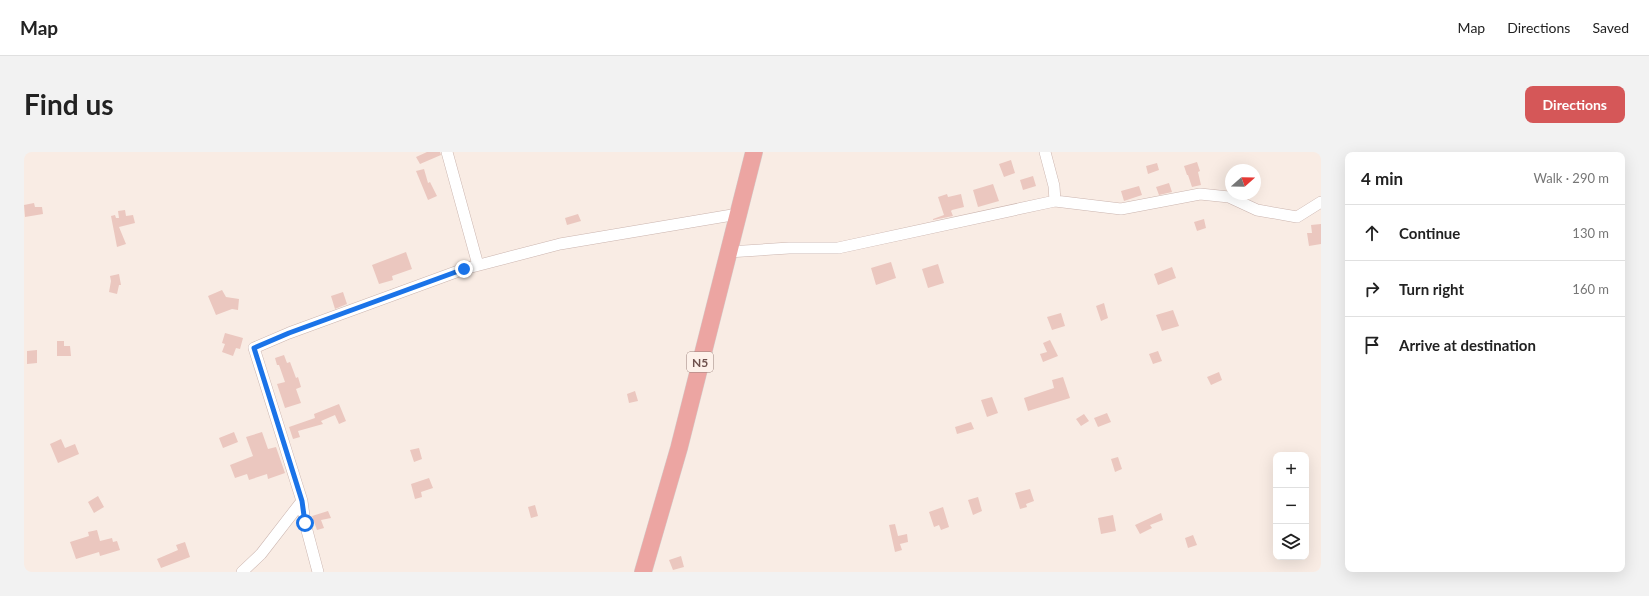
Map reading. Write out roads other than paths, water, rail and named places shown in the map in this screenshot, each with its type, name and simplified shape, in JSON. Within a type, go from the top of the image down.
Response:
[{"type":"highway","name":"N5","points":[[643,572],[679,448],[754,152]]},
{"type":"street","points":[[447,152],[478,265]]},
{"type":"street","points":[[1045,152],[1054,186],[1055,201]]},
{"type":"street","points":[[728,252],[789,248],[838,248],[1055,201],[1121,209],[1200,194],[1229,197],[1257,210],[1297,217],[1321,202]]},
{"type":"street","points":[[318,572],[305,523],[302,501],[254,348],[289,333],[478,265],[560,244],[738,214]]},
{"type":"street","points":[[242,572],[262,554],[302,501]]}]
